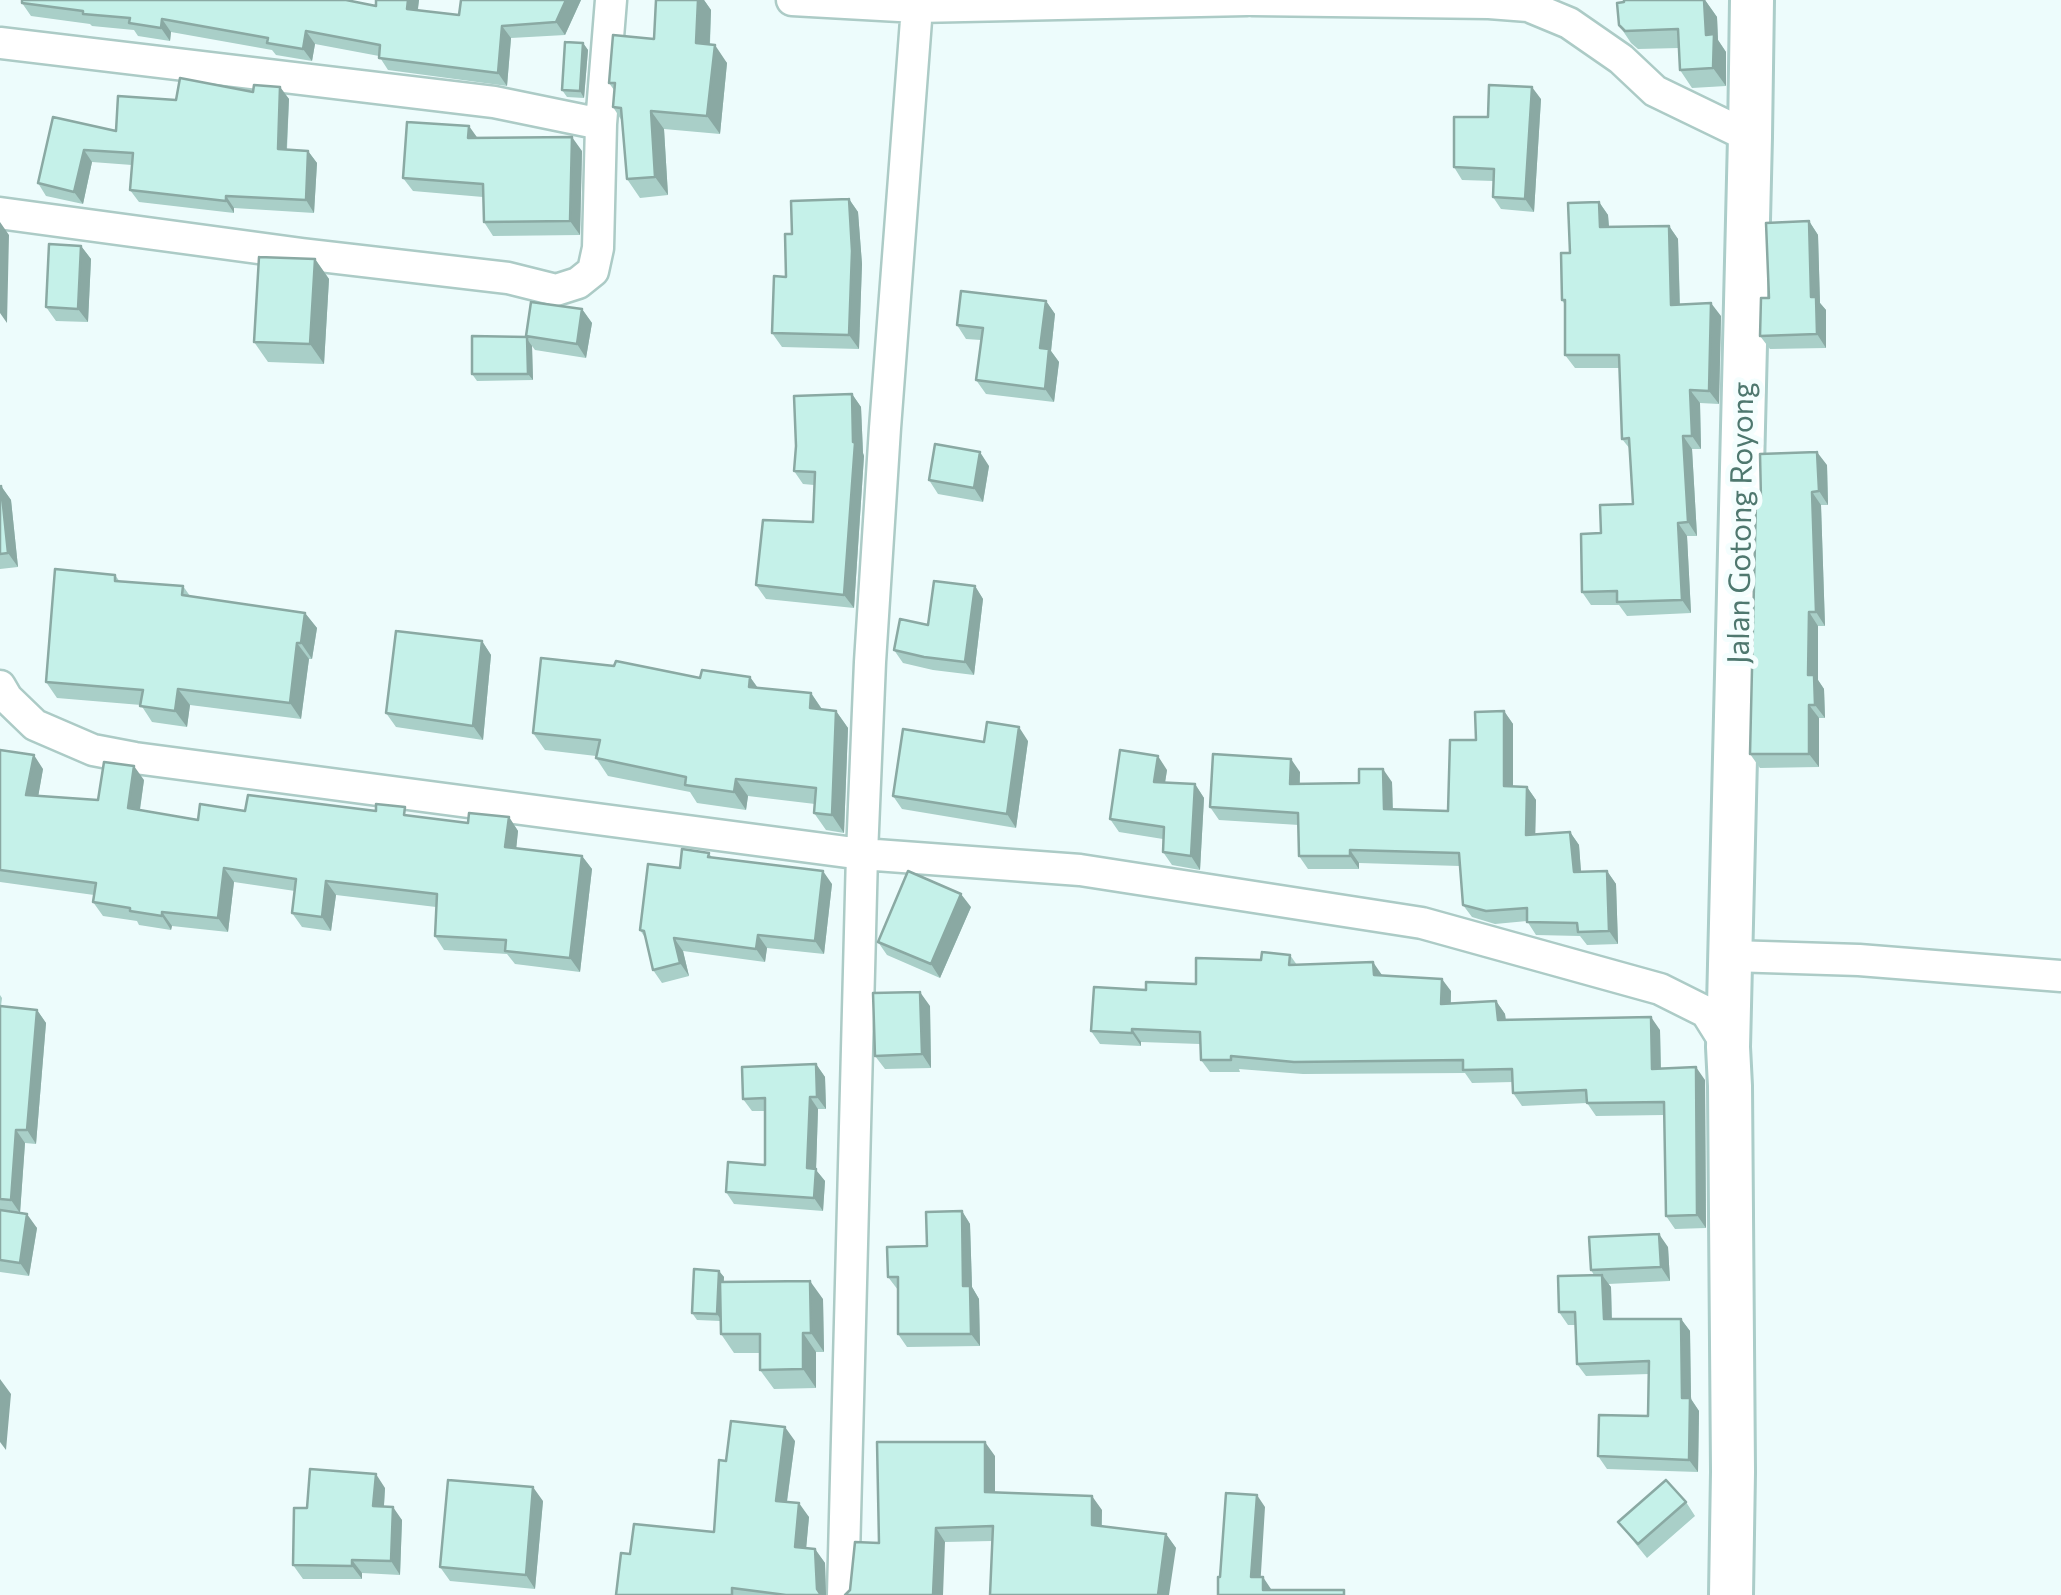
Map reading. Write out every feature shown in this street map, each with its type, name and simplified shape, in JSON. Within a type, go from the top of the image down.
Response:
[{"type":"street","points":[[0,214],[508,278],[556,290],[578,284],[593,271],[598,248],[601,124],[611,0]]},
{"type":"street","points":[[792,0],[917,7],[1249,0],[1528,6],[1569,23],[1621,59],[1655,90],[1750,137]]},
{"type":"street","name":"Jalan Gotong Royong","points":[[1731,1595],[1728,1047],[1752,0]]},
{"type":"street","points":[[843,1595],[862,854],[885,428],[917,7]]},
{"type":"street","points":[[0,43],[494,102],[601,124]]},
{"type":"street","points":[[2,700],[35,725],[92,750],[135,758],[862,854],[1080,870],[1422,922],[1660,989],[1706,1012],[1728,1047]]},
{"type":"street","points":[[1731,956],[1860,960],[2061,976]]},
{"type":"building","points":[[22,0],[346,0],[376,6],[376,0],[408,0],[407,9],[459,15],[461,0],[566,0],[556,22],[502,26],[498,73],[379,58],[380,45],[306,31],[303,49],[267,43],[268,38],[162,19],[161,28],[129,23],[130,18],[83,14]]},
{"type":"building","points":[[656,0],[698,0],[696,43],[715,45],[707,116],[651,111],[655,177],[627,179],[621,108],[613,107],[615,83],[609,83],[613,35],[654,39]]},
{"type":"building","points":[[1704,0],[1706,35],[1714,34],[1713,68],[1680,70],[1678,29],[1625,31],[1619,25],[1617,3]]},
{"type":"building","points":[[565,42],[583,43],[580,91],[562,90]]},
{"type":"building","points":[[180,78],[253,92],[254,85],[280,87],[278,149],[308,151],[306,200],[226,196],[226,201],[130,190],[133,153],[84,150],[74,192],[38,183],[53,117],[116,131],[118,96],[176,100]]},
{"type":"building","points":[[1489,85],[1532,87],[1525,199],[1493,197],[1494,169],[1454,167],[1454,117],[1488,117]]},
{"type":"building","points":[[407,122],[469,126],[468,138],[572,137],[570,221],[484,222],[483,184],[403,178]]},
{"type":"building","points":[[849,199],[849,335],[772,333],[774,276],[786,277],[785,234],[792,234],[791,201]]},
{"type":"building","points":[[1599,202],[1600,227],[1669,226],[1671,305],[1711,303],[1709,391],[1690,390],[1692,436],[1683,436],[1688,522],[1678,523],[1682,600],[1617,602],[1617,591],[1582,592],[1581,534],[1601,533],[1600,505],[1633,504],[1629,438],[1622,439],[1619,355],[1565,355],[1561,253],[1570,253],[1568,203]]},
{"type":"building","points":[[1809,221],[1811,297],[1816,297],[1817,334],[1760,336],[1761,298],[1769,298],[1766,223]]},
{"type":"building","points":[[49,244],[81,246],[78,309],[46,307]]},
{"type":"building","points":[[259,257],[315,259],[310,344],[254,342]]},
{"type":"building","points":[[961,291],[1046,301],[1040,348],[1049,349],[1045,389],[976,380],[983,328],[957,325]]},
{"type":"building","points":[[531,302],[582,309],[577,344],[526,336]]},
{"type":"building","points":[[472,336],[527,337],[528,374],[472,374]]},
{"type":"building","points":[[852,394],[855,443],[844,595],[756,585],[763,520],[813,522],[815,472],[794,471],[794,396]]},
{"type":"building","points":[[935,444],[980,452],[974,488],[929,480]]},
{"type":"building","points":[[1817,452],[1819,491],[1812,492],[1816,612],[1809,612],[1808,675],[1814,675],[1815,705],[1809,705],[1809,754],[1750,754],[1760,454]]},
{"type":"building","points":[[0,487],[8,553],[0,554]]},
{"type":"building","points":[[55,569],[115,575],[115,581],[183,586],[182,595],[305,613],[290,703],[178,689],[175,711],[140,706],[143,690],[46,682]]},
{"type":"building","points":[[934,581],[975,586],[965,662],[894,650],[900,619],[928,625]]},
{"type":"building","points":[[396,631],[482,641],[473,726],[386,713]]},
{"type":"building","points":[[541,658],[614,666],[616,661],[700,678],[702,670],[750,677],[749,687],[811,693],[810,708],[836,711],[832,815],[814,813],[816,788],[736,779],[734,792],[685,785],[686,777],[596,758],[600,740],[533,733]]},
{"type":"building","points":[[1504,711],[1504,786],[1527,787],[1526,835],[1570,832],[1574,872],[1607,871],[1609,931],[1578,932],[1577,923],[1527,922],[1527,908],[1486,911],[1463,905],[1459,853],[1350,850],[1350,856],[1299,856],[1298,813],[1210,807],[1213,754],[1291,759],[1290,784],[1359,783],[1359,769],[1383,769],[1384,809],[1448,811],[1450,740],[1476,740],[1475,712]]},
{"type":"building","points":[[987,722],[1019,727],[1007,814],[893,796],[903,729],[984,742]]},
{"type":"building","points":[[0,750],[34,755],[26,795],[98,800],[104,762],[134,766],[128,808],[198,820],[200,804],[245,811],[248,795],[376,811],[376,804],[405,807],[404,815],[468,823],[469,813],[509,817],[505,847],[582,856],[570,958],[505,951],[506,940],[435,936],[437,894],[326,881],[322,917],[292,913],[296,879],[224,868],[218,918],[162,912],[162,916],[93,902],[96,883],[0,870]]},
{"type":"building","points":[[1120,750],[1158,756],[1154,782],[1195,784],[1191,856],[1163,852],[1164,827],[1110,819]]},
{"type":"building","points":[[682,849],[709,853],[708,857],[823,871],[815,941],[758,935],[756,949],[674,938],[680,963],[653,970],[644,931],[640,930],[648,864],[680,868]]},
{"type":"building","points":[[908,871],[961,894],[931,964],[878,942]]},
{"type":"building","points":[[1262,952],[1290,955],[1289,965],[1373,962],[1374,975],[1442,979],[1441,1004],[1496,1001],[1498,1020],[1651,1017],[1652,1069],[1696,1067],[1697,1215],[1666,1216],[1664,1102],[1587,1103],[1586,1090],[1513,1093],[1512,1069],[1463,1070],[1463,1060],[1294,1062],[1231,1056],[1231,1060],[1201,1060],[1200,1032],[1091,1031],[1094,987],[1146,990],[1146,982],[1196,984],[1196,958],[1261,960]]},
{"type":"building","points":[[920,992],[922,1054],[875,1056],[873,993]]},
{"type":"building","points":[[0,1006],[37,1010],[27,1130],[16,1130],[11,1200],[0,1199]]},
{"type":"building","points":[[816,1064],[817,1097],[810,1097],[807,1168],[816,1169],[814,1198],[726,1192],[728,1162],[765,1165],[765,1098],[743,1099],[742,1067]]},
{"type":"building","points":[[0,1210],[27,1214],[20,1263],[0,1260]]},
{"type":"building","points":[[962,1211],[963,1286],[970,1286],[971,1334],[898,1334],[898,1277],[888,1277],[887,1247],[927,1246],[926,1212]]},
{"type":"building","points":[[1659,1234],[1661,1267],[1591,1270],[1589,1237]]},
{"type":"building","points":[[694,1269],[719,1271],[717,1314],[692,1313]]},
{"type":"building","points":[[1602,1275],[1604,1319],[1681,1319],[1682,1398],[1690,1398],[1689,1460],[1598,1456],[1599,1415],[1648,1416],[1649,1361],[1577,1364],[1575,1312],[1559,1312],[1558,1276]]},
{"type":"building","points":[[810,1281],[811,1333],[803,1333],[803,1369],[760,1370],[760,1334],[721,1334],[720,1282]]},
{"type":"building","points":[[731,1421],[785,1427],[776,1501],[799,1503],[795,1547],[815,1549],[817,1589],[821,1595],[732,1588],[732,1595],[616,1595],[621,1553],[630,1554],[634,1524],[714,1532],[719,1460],[726,1461]]},
{"type":"building","points":[[877,1442],[985,1442],[985,1492],[1092,1496],[1092,1525],[1166,1534],[1158,1595],[990,1595],[993,1526],[936,1528],[933,1595],[845,1595],[850,1590],[855,1542],[879,1543]]},
{"type":"building","points":[[310,1469],[376,1474],[373,1506],[393,1507],[391,1561],[352,1560],[352,1566],[293,1565],[294,1508],[307,1508]]},
{"type":"building","points":[[448,1480],[533,1487],[526,1575],[440,1567]]},
{"type":"building","points":[[1666,1480],[1686,1502],[1638,1544],[1618,1522]]},
{"type":"building","points":[[1226,1493],[1257,1495],[1251,1577],[1263,1577],[1263,1590],[1344,1590],[1344,1595],[1218,1595]]}]
